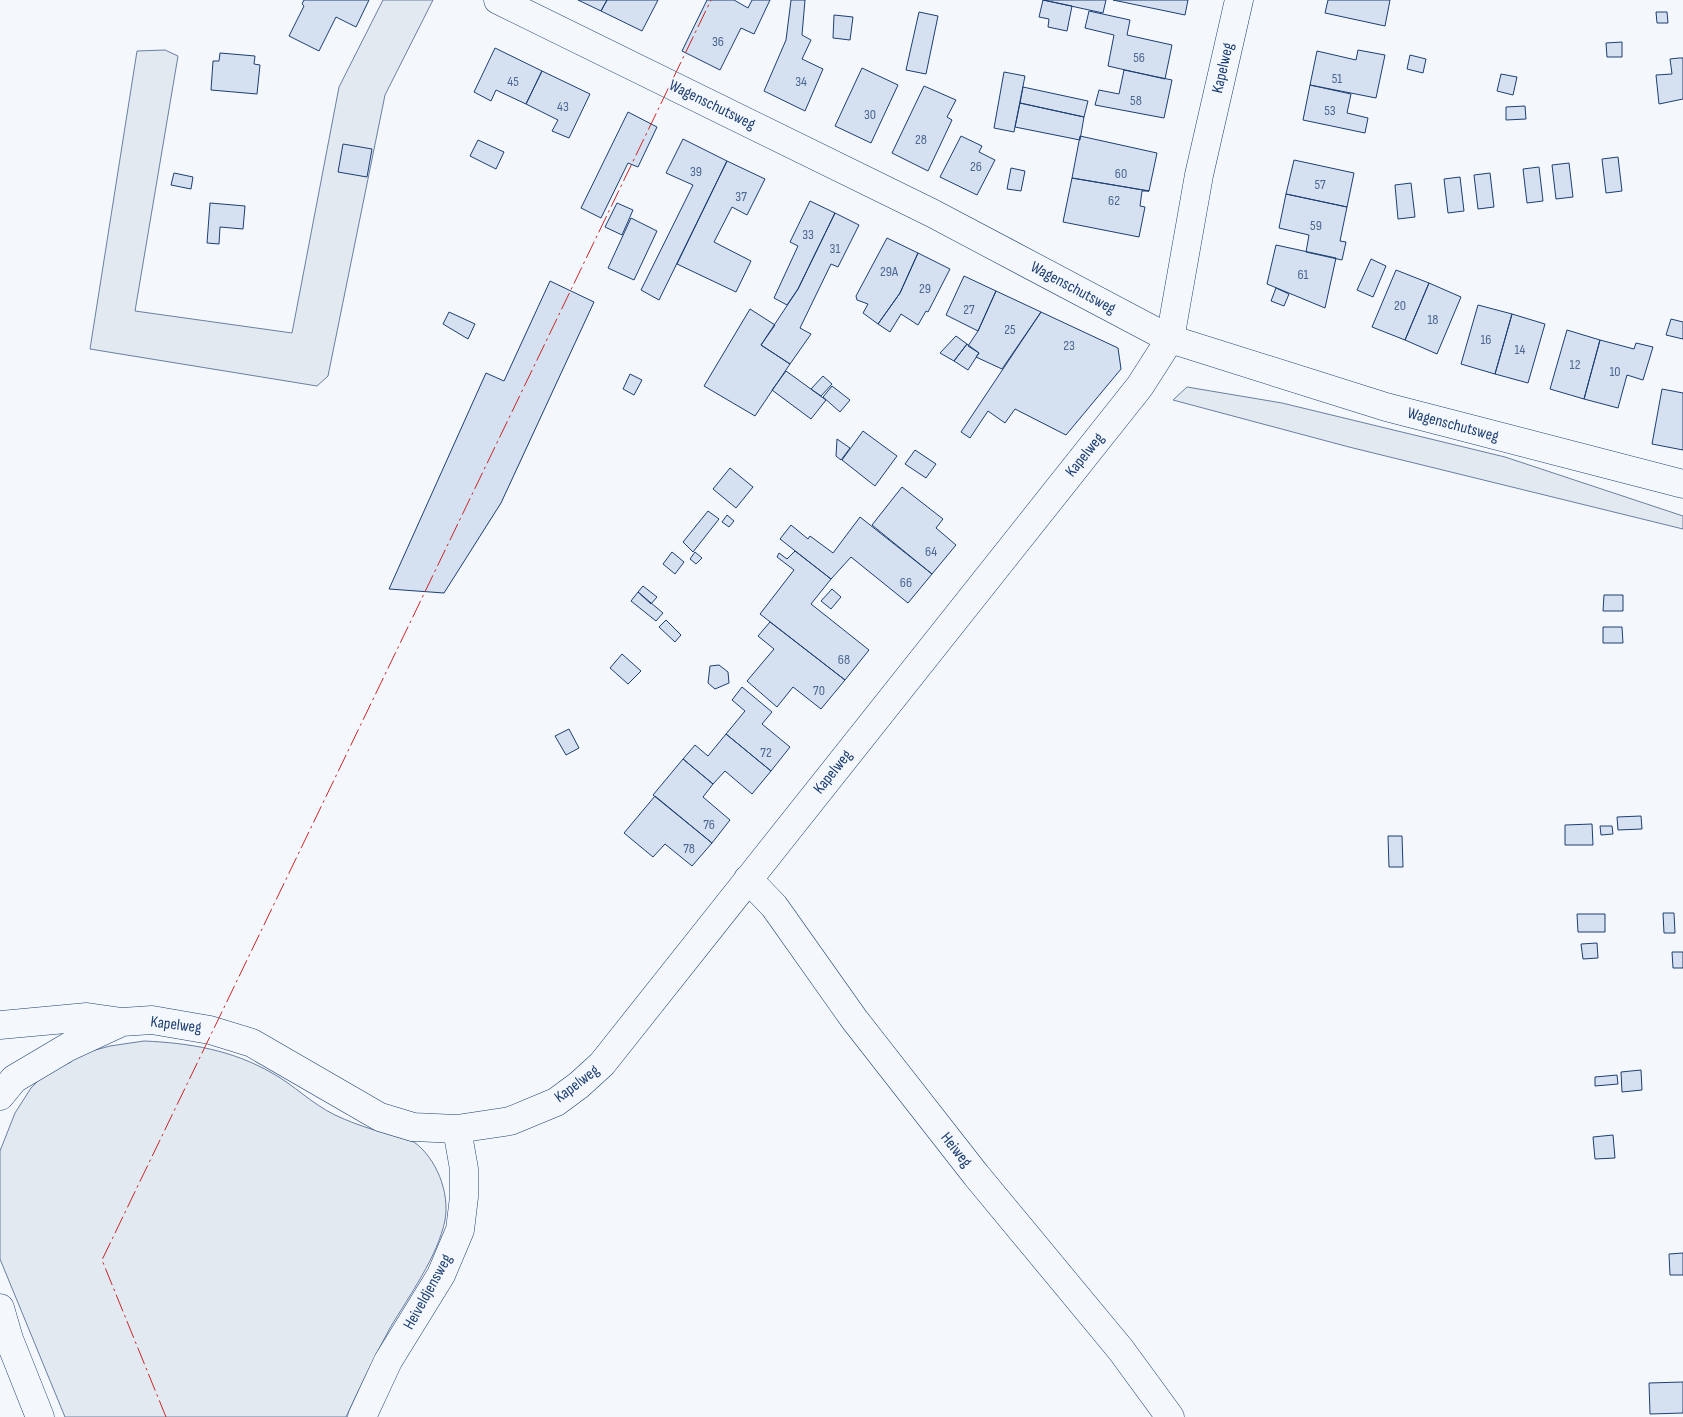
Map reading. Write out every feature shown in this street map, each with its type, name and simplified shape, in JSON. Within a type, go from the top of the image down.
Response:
[{"type":"street","name":"Wagenschutsweg","points":[[498,0],[932,213],[1170,339],[1386,407],[1683,484]]},
{"type":"street","name":"Kapelweg","points":[[0,1025],[87,1017],[122,1022],[152,1020],[210,1030],[252,1043],[380,1117],[413,1127],[457,1129],[510,1121],[556,1102],[579,1085],[602,1064],[1140,386],[1170,339],[1199,175],[1239,0]]},
{"type":"street","name":"Heiweg","points":[[748,879],[774,906],[854,1019],[976,1175],[1115,1343],[1170,1417]]},
{"type":"street","name":"Kapelweg","points":[[0,1096],[14,1079],[68,1047],[122,1022]]},
{"type":"street","name":"Heiveldjensweg","points":[[362,1417],[388,1361],[441,1275],[460,1230],[464,1197],[464,1169],[457,1129]]},
{"type":"street","points":[[0,1308],[4,1332],[40,1417]]},
{"type":"shaded area","points":[[383,0],[433,0],[385,95],[328,376],[317,386],[90,349],[137,51],[165,50],[178,56],[135,311],[292,333],[339,87]]},
{"type":"shaded area","points":[[1187,387],[1282,403],[1505,457],[1683,516],[1683,529],[1349,447],[1173,400]]},
{"type":"shaded area","points":[[144,1041],[210,1049],[257,1065],[335,1115],[364,1127],[414,1142],[435,1166],[443,1187],[446,1209],[441,1234],[430,1262],[384,1339],[346,1417],[65,1417],[0,1259],[0,1151],[15,1113],[31,1088],[46,1073],[71,1062],[69,1057],[110,1046]]},
{"type":"building","points":[[304,0],[369,0],[356,27],[336,17],[319,51],[289,36],[304,6],[302,4]]},
{"type":"building","points":[[578,0],[607,0],[601,11]]},
{"type":"building","points":[[607,0],[658,0],[642,31],[601,11]]},
{"type":"building","points":[[707,0],[734,0],[748,8],[752,0],[770,0],[754,34],[741,28],[720,70],[682,51]]},
{"type":"building","points":[[791,0],[805,0],[802,35],[811,40],[802,59],[823,69],[805,111],[764,91],[786,40]]},
{"type":"building","points":[[1043,0],[1106,0],[1103,13]]},
{"type":"building","points":[[1043,0],[1072,6],[1067,31],[1048,27],[1049,19],[1039,17]]},
{"type":"building","points":[[1113,0],[1188,0],[1185,15]]},
{"type":"building","points":[[1328,0],[1390,0],[1385,26],[1325,13]]},
{"type":"building","points":[[1089,11],[1130,20],[1127,35],[1172,45],[1165,79],[1108,66],[1114,35],[1085,28]]},
{"type":"building","points":[[919,12],[938,16],[926,74],[906,70]]},
{"type":"building","points":[[1656,12],[1667,12],[1668,23],[1657,23]]},
{"type":"building","points":[[834,15],[853,17],[850,40],[833,38]]},
{"type":"building","points":[[1622,42],[1622,57],[1607,57],[1606,43]]},
{"type":"building","points":[[495,48],[542,71],[526,104],[496,90],[491,101],[474,92]]},
{"type":"building","points":[[1358,50],[1385,55],[1376,98],[1310,85],[1317,51],[1356,60]]},
{"type":"building","points":[[220,53],[255,56],[254,64],[260,65],[257,94],[211,90],[213,61],[219,61]]},
{"type":"building","points":[[1410,55],[1426,59],[1423,73],[1407,69]]},
{"type":"building","points":[[1683,58],[1683,99],[1659,104],[1656,75],[1672,74],[1670,59]]},
{"type":"building","points":[[862,68],[898,85],[871,143],[835,126]]},
{"type":"building","points":[[1124,70],[1172,80],[1164,118],[1095,105],[1099,90],[1119,94]]},
{"type":"building","points":[[542,71],[590,94],[569,138],[552,131],[558,120],[526,104]]},
{"type":"building","points":[[1004,72],[1025,76],[1014,132],[994,128]]},
{"type":"building","points":[[1501,74],[1517,77],[1513,95],[1497,91]]},
{"type":"building","points":[[1310,85],[1351,94],[1347,113],[1368,118],[1365,133],[1303,120]]},
{"type":"building","points":[[924,86],[956,100],[947,117],[952,120],[928,171],[892,153]]},
{"type":"building","points":[[1023,87],[1088,101],[1084,117],[1020,103]]},
{"type":"building","points":[[1020,103],[1084,117],[1080,140],[1015,127]]},
{"type":"building","points":[[1525,106],[1526,119],[1506,120],[1506,107]]},
{"type":"building","points":[[628,112],[657,127],[638,167],[628,163],[601,218],[581,208]]},
{"type":"building","points":[[961,136],[982,146],[979,152],[995,160],[977,195],[940,177]]},
{"type":"building","points":[[1080,136],[1157,153],[1149,191],[1072,178]]},
{"type":"building","points":[[683,139],[727,161],[659,300],[641,290],[693,185],[666,173]]},
{"type":"building","points":[[478,140],[504,152],[496,169],[470,156]]},
{"type":"building","points":[[343,144],[372,149],[367,177],[338,172]]},
{"type":"building","points":[[1618,157],[1622,191],[1606,193],[1602,159]]},
{"type":"building","points":[[1294,160],[1354,173],[1347,207],[1286,194]]},
{"type":"building","points":[[727,161],[765,179],[747,215],[732,207],[714,242],[751,261],[736,292],[677,264]]},
{"type":"building","points":[[1569,163],[1573,197],[1556,199],[1552,165]]},
{"type":"building","points":[[1539,167],[1543,201],[1527,203],[1523,169]]},
{"type":"building","points":[[1011,168],[1025,171],[1021,191],[1007,189]]},
{"type":"building","points":[[174,173],[193,177],[191,189],[171,185]]},
{"type":"building","points":[[1490,173],[1494,207],[1478,209],[1474,175]]},
{"type":"building","points":[[1460,177],[1464,211],[1448,213],[1444,179]]},
{"type":"building","points":[[1072,178],[1149,191],[1142,191],[1140,206],[1145,207],[1139,237],[1063,222]]},
{"type":"building","points":[[1411,183],[1415,217],[1398,219],[1395,185]]},
{"type":"building","points":[[1286,194],[1347,207],[1340,241],[1346,242],[1342,260],[1306,252],[1309,235],[1279,228]]},
{"type":"building","points":[[810,201],[835,213],[798,289],[787,305],[774,298],[798,246],[790,242]]},
{"type":"building","points":[[210,203],[245,206],[243,229],[220,227],[219,244],[207,243]]},
{"type":"building","points":[[617,203],[633,210],[622,235],[605,227]]},
{"type":"building","points":[[835,213],[859,225],[838,267],[831,264],[800,328],[811,334],[790,364],[761,345],[798,289]]},
{"type":"building","points":[[631,218],[657,231],[634,280],[608,268]]},
{"type":"building","points":[[887,238],[918,253],[900,293],[878,324],[863,313],[868,304],[857,300],[856,296]]},
{"type":"building","points":[[1276,245],[1336,258],[1325,308],[1267,284]]},
{"type":"building","points":[[918,253],[950,269],[928,312],[926,311],[918,325],[901,314],[890,332],[878,324],[900,293]]},
{"type":"building","points":[[1371,259],[1386,266],[1373,297],[1357,290]]},
{"type":"building","points":[[1396,270],[1429,283],[1405,340],[1372,327]]},
{"type":"building","points":[[964,276],[996,291],[978,331],[946,315]]},
{"type":"building","points":[[550,281],[594,302],[501,503],[444,593],[389,589],[486,373],[504,381]]},
{"type":"building","points":[[1429,283],[1461,297],[1437,354],[1405,340]]},
{"type":"building","points":[[1276,288],[1289,294],[1284,306],[1271,301]]},
{"type":"building","points":[[996,291],[1041,312],[1002,369],[976,357],[979,353],[968,346],[978,331]]},
{"type":"building","points":[[1478,305],[1512,314],[1495,374],[1461,364]]},
{"type":"building","points":[[750,309],[775,325],[761,345],[790,364],[755,416],[704,386]]},
{"type":"building","points":[[449,312],[475,324],[468,339],[443,324]]},
{"type":"building","points":[[1041,312],[1118,348],[1121,369],[1066,435],[1015,409],[1005,423],[988,411],[970,438],[961,432]]},
{"type":"building","points":[[1512,314],[1545,324],[1528,383],[1495,374]]},
{"type":"building","points":[[1671,319],[1683,322],[1683,339],[1666,335]]},
{"type":"building","points":[[1567,330],[1600,340],[1584,399],[1550,389]]},
{"type":"building","points":[[956,336],[967,344],[954,361],[940,353]]},
{"type":"building","points":[[1600,340],[1634,349],[1636,343],[1653,347],[1643,380],[1627,375],[1618,408],[1584,399]]},
{"type":"building","points":[[967,344],[979,353],[968,370],[954,361]]},
{"type":"building","points":[[786,371],[826,400],[811,419],[772,390]]},
{"type":"building","points":[[630,374],[642,380],[634,395],[623,389]]},
{"type":"building","points":[[823,376],[832,384],[821,396],[811,389]]},
{"type":"building","points":[[832,386],[850,400],[840,412],[823,397]]},
{"type":"building","points":[[1662,389],[1683,393],[1683,450],[1652,444]]},
{"type":"building","points":[[863,431],[897,456],[875,486],[842,460]]},
{"type":"building","points":[[837,439],[850,448],[841,460],[836,456]]},
{"type":"building","points":[[915,450],[936,464],[926,478],[905,464]]},
{"type":"building","points":[[730,468],[753,487],[736,508],[713,489]]},
{"type":"building","points":[[902,487],[943,519],[936,528],[956,545],[932,574],[872,525]]},
{"type":"building","points":[[708,511],[719,519],[693,552],[683,542]]},
{"type":"building","points":[[727,515],[734,521],[729,527],[722,522]]},
{"type":"building","points":[[860,517],[932,574],[908,603],[851,557],[831,579],[780,539],[791,525],[808,539],[810,536],[833,553]]},
{"type":"building","points":[[795,551],[831,579],[811,604],[869,650],[845,680],[760,614],[794,570],[777,557],[779,553],[787,559]]},
{"type":"building","points":[[672,552],[684,562],[675,574],[663,564]]},
{"type":"building","points":[[695,552],[702,558],[696,564],[690,559]]},
{"type":"building","points":[[643,586],[657,597],[651,604],[638,592]]},
{"type":"building","points":[[832,589],[841,597],[831,609],[821,601]]},
{"type":"building","points":[[638,592],[663,613],[656,621],[631,601]]},
{"type":"building","points":[[1604,595],[1623,595],[1623,611],[1603,611]]},
{"type":"building","points":[[666,620],[681,635],[675,642],[659,627]]},
{"type":"building","points":[[770,622],[845,680],[821,709],[793,687],[777,707],[747,681],[774,649],[758,636]]},
{"type":"building","points":[[1603,627],[1622,627],[1623,643],[1603,643]]},
{"type":"building","points":[[622,654],[641,671],[628,684],[610,668]]},
{"type":"building","points":[[719,665],[728,672],[729,683],[715,689],[708,683],[710,666]]},
{"type":"building","points":[[742,687],[772,712],[762,724],[790,747],[771,771],[726,734],[745,711],[732,700]]},
{"type":"building","points":[[569,729],[579,748],[566,755],[555,736]]},
{"type":"building","points":[[726,734],[771,771],[752,794],[725,771],[713,784],[683,759],[695,745],[708,756]]},
{"type":"building","points":[[683,759],[713,784],[703,797],[730,820],[712,843],[653,795]]},
{"type":"building","points":[[655,796],[712,843],[692,866],[665,844],[653,857],[624,833]]},
{"type":"building","points":[[1641,816],[1642,829],[1618,830],[1617,817]]},
{"type":"building","points":[[1592,824],[1593,845],[1565,845],[1565,825]]},
{"type":"building","points":[[1600,826],[1612,826],[1613,834],[1601,835]]},
{"type":"building","points":[[1388,836],[1402,836],[1403,867],[1389,867]]},
{"type":"building","points":[[1663,913],[1674,913],[1675,933],[1664,933]]},
{"type":"building","points":[[1577,914],[1605,914],[1605,932],[1578,932]]},
{"type":"building","points":[[1597,943],[1598,958],[1583,959],[1581,944]]},
{"type":"building","points":[[1672,952],[1683,952],[1683,968],[1673,968]]},
{"type":"building","points":[[1641,1070],[1642,1090],[1622,1092],[1621,1072]]},
{"type":"building","points":[[1617,1075],[1618,1084],[1595,1086],[1595,1077]]},
{"type":"building","points":[[1613,1135],[1615,1158],[1595,1159],[1593,1137]]},
{"type":"building","points":[[1683,1253],[1683,1275],[1670,1275],[1669,1254]]},
{"type":"building","points":[[1683,1382],[1683,1413],[1650,1414],[1649,1383]]},
{"type":"power","points":[[166,1417],[102,1260],[711,0]]}]
